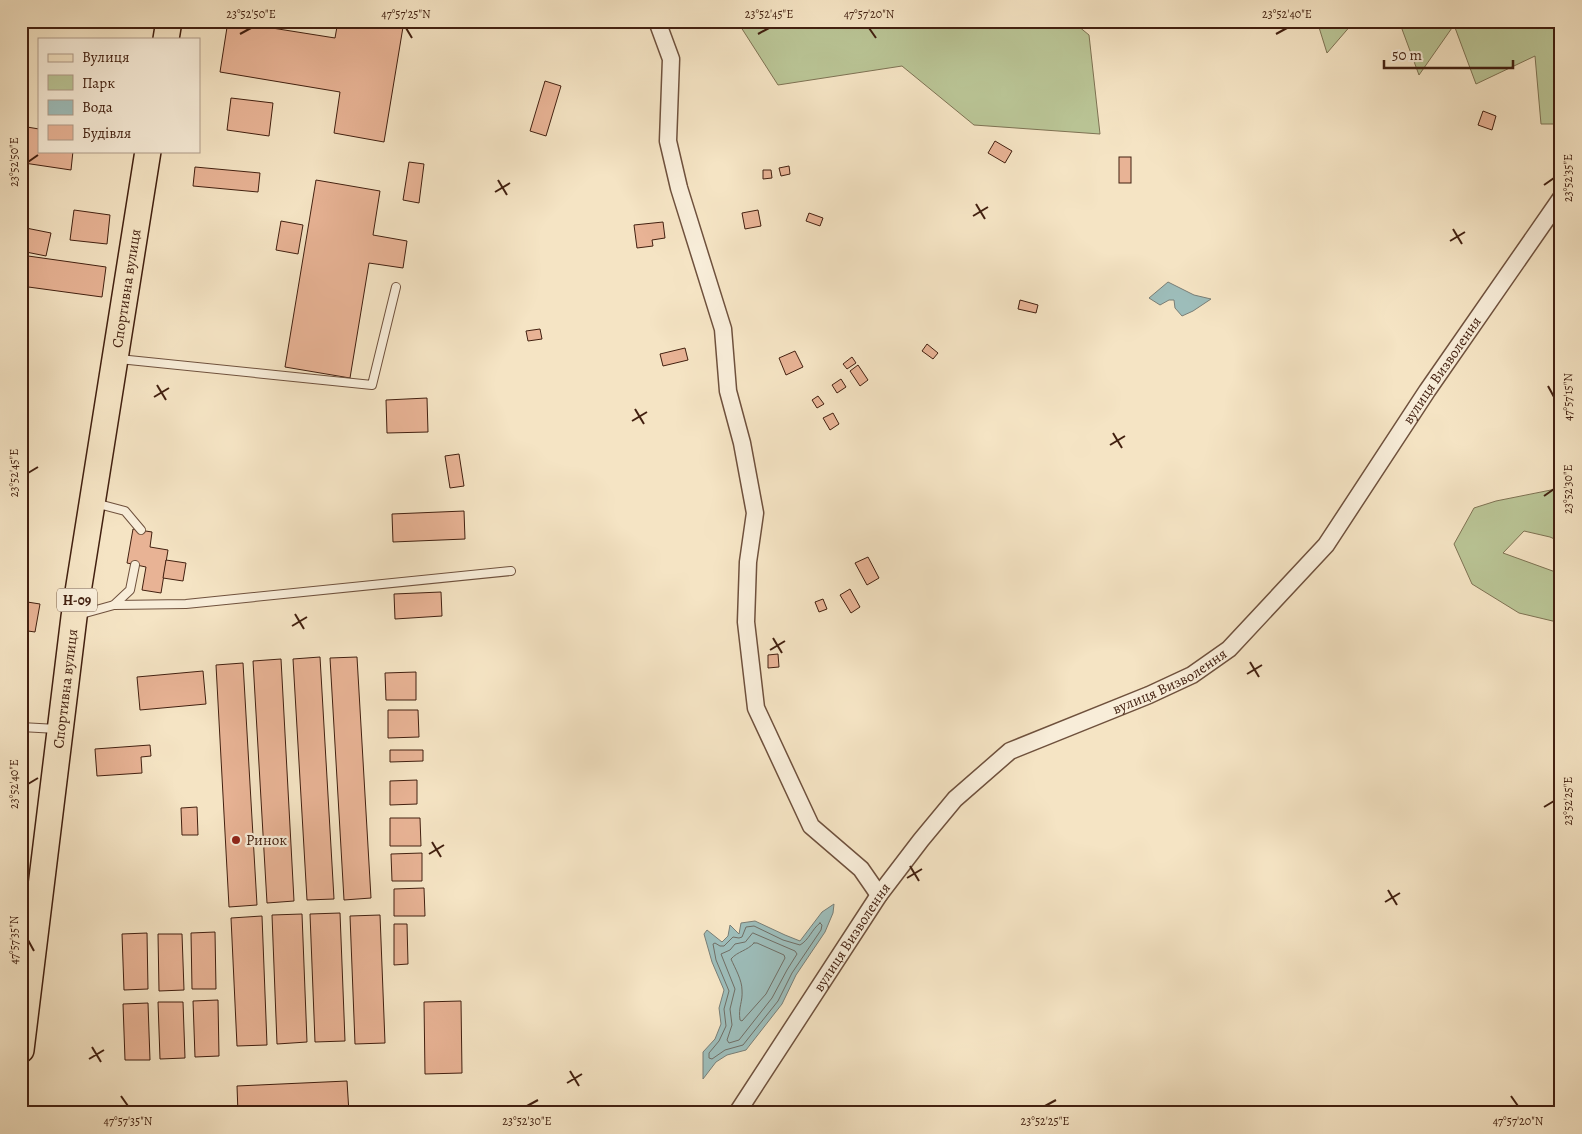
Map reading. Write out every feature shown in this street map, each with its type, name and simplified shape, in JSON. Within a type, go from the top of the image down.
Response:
[{"type":"main road","points":[[166,38],[169,21]]},
{"type":"main road","name":"Спортивна вулиця","points":[[21,1050],[74,617],[148,152]]},
{"type":"street","points":[[657,21],[671,59],[668,141],[679,188],[723,329],[728,391],[742,443],[755,513],[748,562],[746,622],[756,708],[811,826],[861,869],[879,895]]},
{"type":"street","name":"вулиця Визволення","points":[[738,1113],[879,895],[955,799],[1010,751],[1149,695],[1192,675],[1229,649],[1326,545],[1427,391],[1561,198]]},
{"type":"lane","points":[[114,359],[372,386],[396,287]]},
{"type":"lane","points":[[92,503],[125,512],[140,530]]},
{"type":"lane","points":[[114,605],[130,590],[135,565]]},
{"type":"lane","points":[[74,617],[114,605],[186,604],[511,571]]},
{"type":"lane","points":[[21,727],[59,729]]},
{"type":"green space","points":[[737,21],[1072,21],[1089,35],[1100,134],[974,125],[902,66],[778,85]]},
{"type":"green space","points":[[1317,21],[1352,21],[1352,24],[1327,53]]},
{"type":"green space","points":[[1399,21],[1561,21],[1561,124],[1541,124],[1535,56],[1476,84],[1454,25],[1419,75]]},
{"type":"green space","points":[[1561,488],[1561,542],[1550,537],[1524,531],[1503,553],[1561,574],[1561,623],[1519,613],[1472,584],[1454,544],[1474,508],[1496,501]]},
{"type":"water","points":[[1168,282],[1194,295],[1211,299],[1182,316],[1175,308],[1174,300],[1169,300],[1160,305],[1149,298]]},
{"type":"water","points":[[834,904],[833,913],[825,932],[796,975],[782,1004],[746,1050],[727,1055],[716,1062],[703,1079],[703,1052],[715,1039],[721,1024],[719,1008],[724,990],[712,962],[704,934],[707,930],[722,942],[728,936],[730,925],[739,934],[741,923],[755,921],[800,941],[822,912]]},
{"type":"building","points":[[228,21],[335,38],[338,21],[404,21],[384,142],[334,133],[340,92],[220,72]]},
{"type":"building","points":[[545,81],[561,86],[546,136],[530,131]]},
{"type":"building","points":[[231,98],[273,103],[269,136],[227,130]]},
{"type":"building","points":[[1483,111],[1496,116],[1492,130],[1478,125]]},
{"type":"building","points":[[21,126],[38,129],[38,152],[73,152],[71,170],[24,163],[21,180]]},
{"type":"building","points":[[995,141],[1012,151],[1005,163],[988,153]]},
{"type":"building","points":[[1119,157],[1131,157],[1131,183],[1119,183]]},
{"type":"building","points":[[409,162],[424,164],[419,203],[403,200]]},
{"type":"building","points":[[789,166],[790,174],[781,176],[779,168]]},
{"type":"building","points":[[195,167],[260,173],[258,192],[193,186]]},
{"type":"building","points":[[763,170],[771,170],[772,178],[763,179]]},
{"type":"building","points":[[316,180],[380,191],[373,235],[407,241],[403,268],[369,263],[350,378],[285,367]]},
{"type":"building","points":[[74,210],[110,215],[107,244],[70,240]]},
{"type":"building","points":[[758,210],[761,226],[745,229],[742,213]]},
{"type":"building","points":[[809,213],[823,218],[820,226],[806,221]]},
{"type":"building","points":[[281,221],[303,225],[298,254],[276,250]]},
{"type":"building","points":[[663,222],[665,238],[652,240],[653,246],[637,248],[634,225]]},
{"type":"building","points":[[21,227],[51,233],[46,256],[21,251]]},
{"type":"building","points":[[21,255],[106,267],[102,297],[21,286]]},
{"type":"building","points":[[1020,300],[1038,305],[1036,313],[1018,309]]},
{"type":"building","points":[[540,329],[542,339],[528,341],[526,331]]},
{"type":"building","points":[[927,344],[938,353],[933,359],[922,351]]},
{"type":"building","points":[[685,348],[688,360],[663,366],[660,354]]},
{"type":"building","points":[[795,351],[803,367],[786,375],[779,358]]},
{"type":"building","points":[[852,357],[856,363],[847,369],[843,364]]},
{"type":"building","points":[[858,365],[868,380],[860,386],[850,371]]},
{"type":"building","points":[[841,379],[846,387],[837,393],[832,385]]},
{"type":"building","points":[[818,396],[824,404],[817,408],[812,400]]},
{"type":"building","points":[[427,398],[428,432],[387,433],[386,400]]},
{"type":"building","points":[[833,413],[839,424],[830,430],[823,418]]},
{"type":"building","points":[[459,454],[464,486],[450,488],[445,456]]},
{"type":"building","points":[[464,511],[465,539],[393,542],[392,514]]},
{"type":"building","points":[[133,529],[152,532],[150,547],[168,550],[161,593],[142,590],[146,567],[127,563]]},
{"type":"building","points":[[868,557],[879,578],[867,585],[855,563]]},
{"type":"building","points":[[166,560],[186,563],[183,581],[163,578]]},
{"type":"building","points":[[850,589],[860,607],[851,613],[840,595]]},
{"type":"building","points":[[441,592],[442,616],[395,619],[394,594]]},
{"type":"building","points":[[823,599],[827,609],[819,612],[815,602]]},
{"type":"building","points":[[21,601],[40,604],[35,632],[21,630]]},
{"type":"building","points":[[778,654],[779,667],[768,668],[768,655]]},
{"type":"building","points":[[320,657],[334,899],[307,900],[293,659]]},
{"type":"building","points":[[357,657],[371,898],[344,900],[330,658]]},
{"type":"building","points":[[281,659],[294,901],[267,903],[253,661]]},
{"type":"building","points":[[243,663],[257,905],[229,907],[216,665]]},
{"type":"building","points":[[203,671],[206,704],[140,710],[137,677]]},
{"type":"building","points":[[416,672],[416,700],[386,700],[385,673]]},
{"type":"building","points":[[388,710],[418,710],[419,737],[388,738]]},
{"type":"building","points":[[150,745],[151,756],[141,757],[142,773],[97,776],[95,749]]},
{"type":"building","points":[[390,750],[423,750],[423,761],[390,762]]},
{"type":"building","points":[[417,780],[417,804],[390,805],[390,781]]},
{"type":"building","points":[[197,807],[198,835],[182,835],[181,808]]},
{"type":"building","points":[[390,818],[420,818],[421,846],[390,846]]},
{"type":"building","points":[[422,853],[422,881],[392,881],[391,854]]},
{"type":"building","points":[[424,888],[425,916],[394,916],[394,889]]},
{"type":"building","points":[[340,913],[345,1041],[315,1042],[310,914]]},
{"type":"building","points":[[302,914],[307,1042],[277,1044],[272,915]]},
{"type":"building","points":[[380,915],[385,1043],[355,1044],[350,916]]},
{"type":"building","points":[[262,916],[267,1045],[237,1046],[231,918]]},
{"type":"building","points":[[394,924],[407,924],[408,964],[394,965]]},
{"type":"building","points":[[215,932],[216,989],[192,989],[191,933]]},
{"type":"building","points":[[147,933],[148,989],[124,990],[122,934]]},
{"type":"building","points":[[158,934],[182,934],[184,990],[159,991]]},
{"type":"building","points":[[218,1000],[219,1056],[195,1057],[193,1001]]},
{"type":"building","points":[[461,1001],[462,1073],[425,1074],[424,1002]]},
{"type":"building","points":[[158,1002],[183,1002],[185,1058],[160,1059]]},
{"type":"building","points":[[148,1003],[150,1060],[125,1060],[123,1004]]},
{"type":"building","points":[[347,1081],[349,1113],[238,1113],[237,1086]]},
{"type":"place","name":"Ринок","points":[[236,840]]}]
